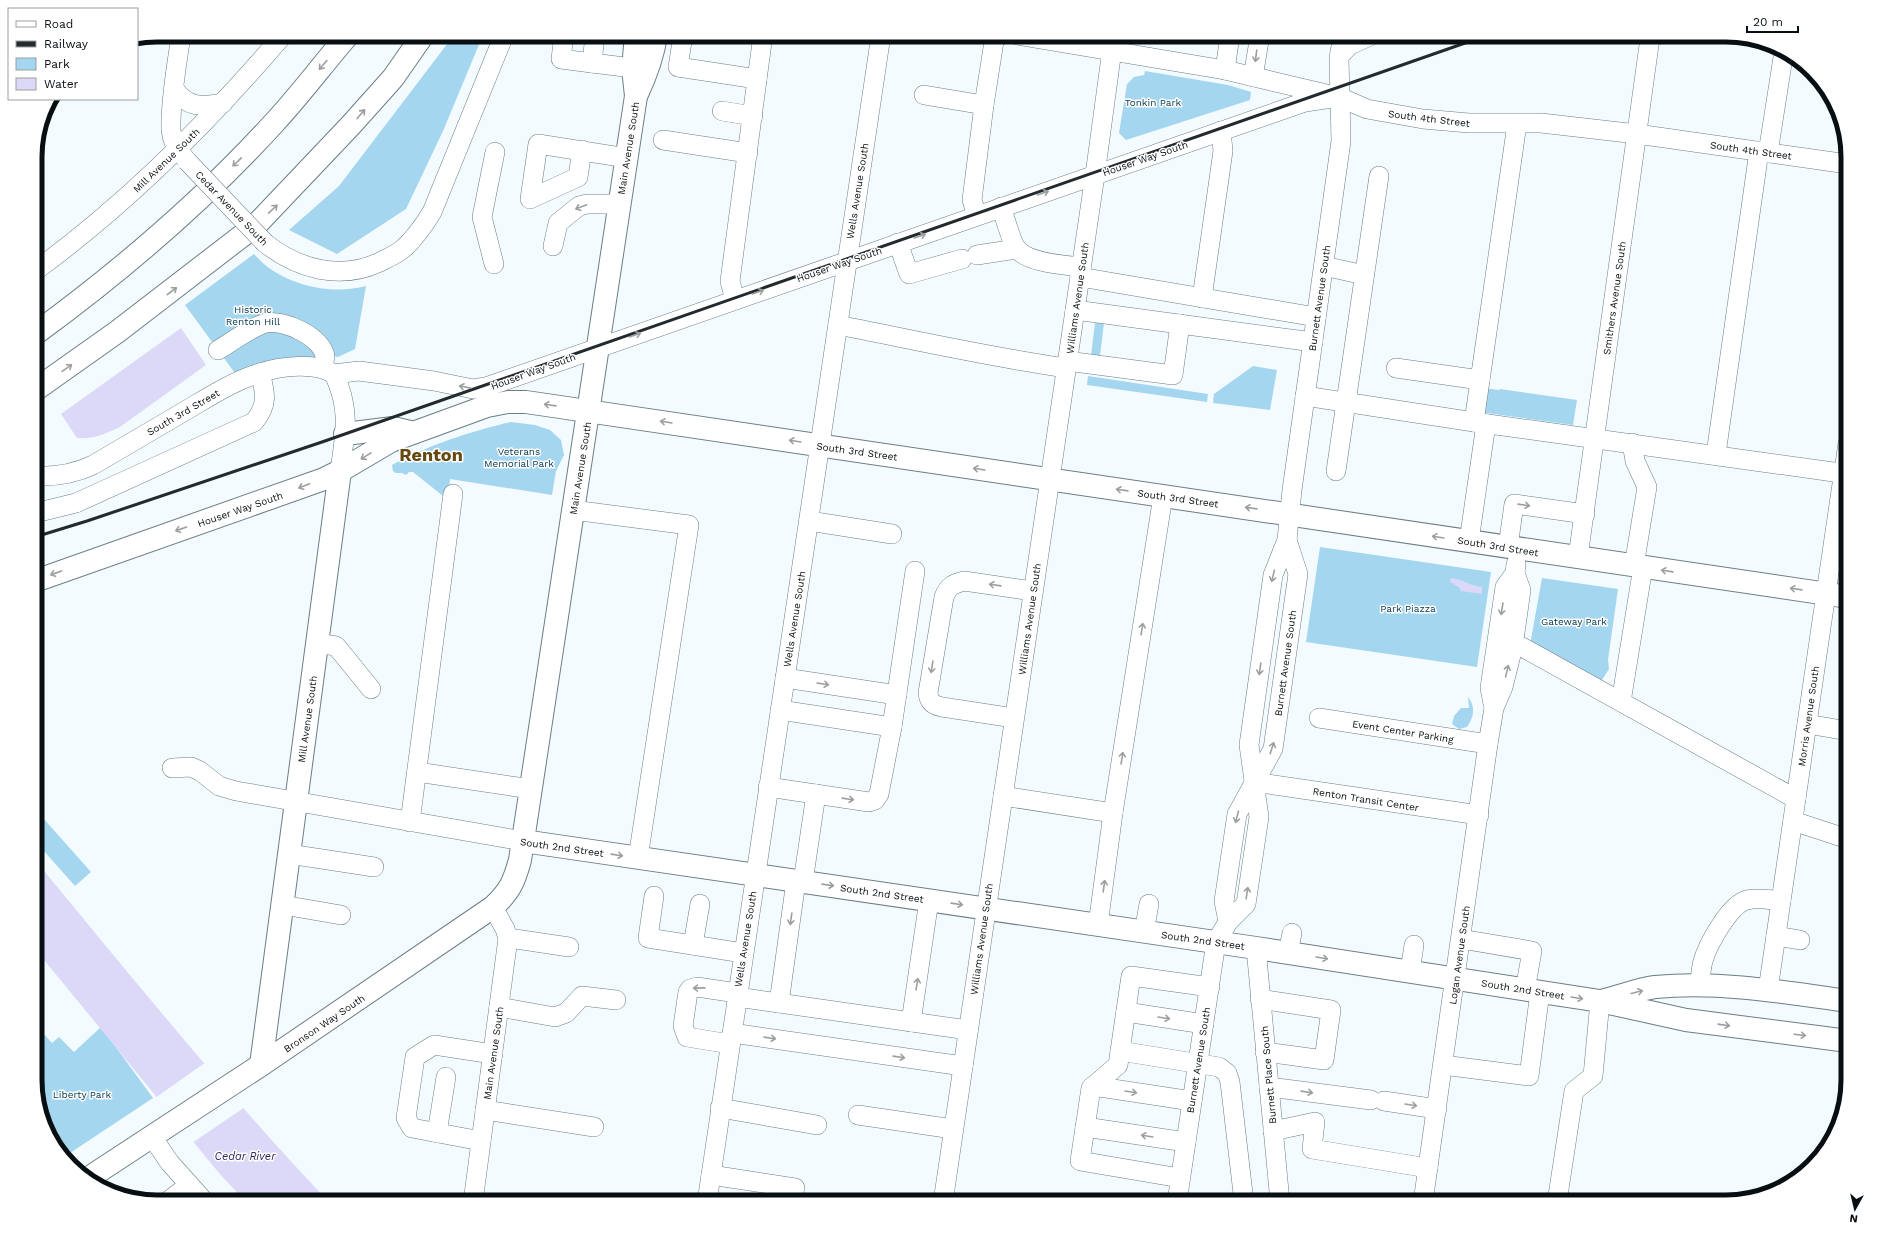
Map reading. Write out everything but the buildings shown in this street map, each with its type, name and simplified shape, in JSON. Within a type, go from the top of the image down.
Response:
[{"type":"main road","points":[[42,329],[97,288],[148,245],[229,169],[274,123],[342,42]]},
{"type":"main road","points":[[42,385],[117,332],[256,225],[351,125],[393,78],[417,42]]},
{"type":"main road","name":"Main Avenue South","points":[[523,841],[636,96],[633,68],[635,42]]},
{"type":"main road","name":"Main Avenue South","points":[[636,96],[650,64],[655,42]]},
{"type":"main road","points":[[42,313],[148,245]]},
{"type":"main road","name":"South 3rd Street","points":[[508,402],[526,402],[589,410],[1841,596]]},
{"type":"main road","name":"Houser Way South","points":[[42,579],[267,500],[340,471],[391,441],[487,406],[508,402]]},
{"type":"main road","points":[[345,434],[394,428],[413,433]]},
{"type":"main road","name":"Mill Avenue South","points":[[259,1067],[290,854],[340,471]]},
{"type":"main road","name":"South 2nd Street","points":[[523,841],[1256,948],[1290,943],[1410,972],[1600,1001],[1686,1020],[1841,1040]]},
{"type":"main road","name":"Bronson Way South","points":[[93,1176],[259,1067],[493,907],[507,893],[516,877],[523,841]]},
{"type":"main road","name":"South 2nd Street","points":[[1600,1001],[1654,988],[1699,985],[1768,990],[1841,1000]]},
{"type":"street","name":"Cedar Avenue South","points":[[180,42],[174,88],[171,131],[182,155],[265,243],[285,258],[332,272],[370,267],[403,249],[415,237],[432,212],[501,42]]},
{"type":"street","name":"Mill Avenue South","points":[[42,266],[81,238],[126,198],[182,155],[223,103],[277,42]]},
{"type":"street","points":[[563,42],[561,59],[633,68]]},
{"type":"street","points":[[592,63],[594,42]]},
{"type":"street","points":[[682,42],[678,67],[757,79]]},
{"type":"street","points":[[735,300],[730,281],[762,42]]},
{"type":"street","name":"Wells Avenue South","points":[[708,1195],[880,42]]},
{"type":"street","points":[[977,216],[972,200],[994,42]]},
{"type":"street","name":"South 4th Street","points":[[1091,42],[1112,44],[1225,70],[1339,97],[1367,109],[1423,119],[1469,123],[1541,123],[1636,134],[1841,163]]},
{"type":"street","points":[[1225,70],[1229,42]]},
{"type":"street","points":[[1253,77],[1259,42]]},
{"type":"street","name":"Burnett Avenue South","points":[[1178,1195],[1216,942],[1228,922],[1246,904],[1259,817],[1254,782],[1273,748],[1298,574],[1287,540],[1289,514],[1341,141],[1339,97],[1340,55],[1342,42]]},
{"type":"street","points":[[1340,55],[1350,45],[1357,42]]},
{"type":"street","name":"Smithers Avenue South","points":[[1578,557],[1636,134],[1653,42]]},
{"type":"street","name":"Williams Avenue South","points":[[943,1195],[1095,175],[1112,44]]},
{"type":"street","points":[[1716,454],[1764,152],[1783,57]]},
{"type":"street","points":[[174,88],[181,98],[203,106],[223,103]]},
{"type":"street","points":[[924,95],[984,105]]},
{"type":"street","name":"Houser Way South","points":[[328,371],[360,371],[434,381],[473,389],[486,387],[1306,102],[1339,97]]},
{"type":"street","points":[[722,111],[752,116]]},
{"type":"street","points":[[1469,541],[1480,423],[1480,380],[1517,124]]},
{"type":"street","points":[[1202,298],[1223,151],[1221,132]]},
{"type":"street","points":[[663,140],[748,153]]},
{"type":"street","points":[[582,150],[627,158]]},
{"type":"street","points":[[494,264],[482,217],[495,152]]},
{"type":"street","points":[[1336,471],[1379,176]]},
{"type":"street","points":[[553,246],[558,223],[579,206],[587,204],[620,204]]},
{"type":"street","points":[[1001,207],[1016,249],[1029,257],[1040,261],[1080,272],[1202,298],[1316,317]]},
{"type":"street","points":[[898,243],[908,274],[969,257],[1016,249]]},
{"type":"street","points":[[1324,266],[1364,275]]},
{"type":"street","points":[[1075,310],[1313,342]]},
{"type":"street","points":[[218,350],[264,323],[276,321],[308,335],[322,347],[328,371]]},
{"type":"street","points":[[838,326],[926,342],[965,352],[1067,365],[1173,375],[1180,324]]},
{"type":"street","name":"South 3rd Street","points":[[42,477],[72,473],[93,465],[218,391],[260,372],[282,368],[328,371]]},
{"type":"street","points":[[1396,368],[1480,380]]},
{"type":"street","name":"Mill Avenue South","points":[[328,371],[342,391],[346,405],[345,434],[340,471]]},
{"type":"street","points":[[42,512],[76,503],[254,422],[264,410],[265,390],[260,372]]},
{"type":"street","points":[[1305,396],[1480,423],[1841,472]]},
{"type":"street","points":[[1621,702],[1639,566],[1647,487],[1635,461],[1632,443]]},
{"type":"street","points":[[410,822],[453,494]]},
{"type":"street","points":[[1098,925],[1113,813],[1163,496]]},
{"type":"street","name":"Morris Avenue South","points":[[1768,990],[1826,594],[1841,503]]},
{"type":"street","name":"Logan Avenue South","points":[[1424,1195],[1456,979],[1488,744],[1494,708],[1503,686],[1512,647],[1521,590],[1514,573],[1514,504],[1585,514]]},
{"type":"street","points":[[573,510],[689,525],[638,858]]},
{"type":"street","points":[[809,521],[892,534]]},
{"type":"street","points":[[768,788],[869,802],[875,800],[879,794],[892,727],[916,571]]},
{"type":"street","name":"Logan Avenue South","points":[[1494,708],[1490,688],[1505,587],[1514,573]]},
{"type":"street","points":[[1014,718],[935,705],[929,700],[928,692],[944,597],[947,588],[954,583],[964,580],[1033,591]]},
{"type":"street","points":[[317,643],[336,646],[371,689]]},
{"type":"street","points":[[1512,647],[1522,647],[1796,798]]},
{"type":"street","points":[[785,678],[897,695]]},
{"type":"street","points":[[780,710],[892,727]]},
{"type":"street","name":"Event Center Parking","points":[[1319,718],[1488,744]]},
{"type":"street","points":[[1807,724],[1841,730]]},
{"type":"street","name":"South 2nd Street","points":[[172,768],[191,767],[227,789],[523,841]]},
{"type":"street","points":[[417,772],[531,789]]},
{"type":"street","name":"Renton Transit Center","points":[[1254,782],[1479,815]]},
{"type":"street","points":[[778,1002],[816,794]]},
{"type":"street","points":[[1003,796],[1113,813]]},
{"type":"street","points":[[1792,821],[1841,837]]},
{"type":"street","points":[[290,854],[374,867]]},
{"type":"street","points":[[654,896],[648,938],[743,953]]},
{"type":"street","points":[[1699,985],[1705,957],[1727,914],[1736,905],[1747,900],[1758,899],[1781,902]]},
{"type":"street","points":[[911,1022],[929,900]]},
{"type":"street","points":[[693,945],[700,904]]},
{"type":"street","points":[[1144,932],[1149,904]]},
{"type":"street","points":[[283,905],[340,915]]},
{"type":"street","points":[[493,907],[505,929],[508,938],[569,947]]},
{"type":"street","points":[[1776,936],[1800,940]]},
{"type":"street","name":"Main Avenue South","points":[[474,1195],[508,938]]},
{"type":"street","points":[[1443,1065],[1530,1076],[1533,991],[1532,951],[1461,939]]},
{"type":"street","points":[[1410,972],[1414,944]]},
{"type":"street","name":"Burnett Place South","points":[[1256,948],[1279,1195]]},
{"type":"street","points":[[1180,1178],[1080,1161],[1091,1088],[1118,1065],[1131,976],[1210,987]]},
{"type":"street","points":[[963,1066],[731,1038],[687,1037],[683,1026],[688,992],[690,989],[697,987],[778,1002],[968,1030]]},
{"type":"street","points":[[499,1008],[555,1017],[566,1013],[582,996],[616,1000]]},
{"type":"street","points":[[1260,999],[1331,1010],[1324,1060],[1265,1052]]},
{"type":"street","points":[[1558,1195],[1574,1091],[1592,1076],[1600,1001]]},
{"type":"street","points":[[1126,1012],[1204,1024]]},
{"type":"street","points":[[481,1141],[412,1128],[406,1118],[415,1057],[434,1045],[493,1054]]},
{"type":"street","points":[[1120,1051],[1219,1067],[1229,1076],[1243,1195]]},
{"type":"street","points":[[437,1133],[446,1077]]},
{"type":"street","points":[[1093,1086],[1192,1102]]},
{"type":"street","points":[[1269,1087],[1378,1100],[1437,1109]]},
{"type":"street","points":[[720,1108],[817,1125]]},
{"type":"street","points":[[485,1110],[594,1127]]},
{"type":"street","points":[[858,1115],[953,1129]]},
{"type":"street","points":[[1273,1131],[1315,1122],[1312,1149],[1428,1168]]},
{"type":"street","points":[[1085,1127],[1186,1142]]},
{"type":"street","points":[[152,1137],[198,1195]]},
{"type":"street","points":[[711,1175],[795,1188]]},
{"type":"street","points":[[176,1195],[189,1185]]},
{"type":"green space","points":[[449,42],[480,42],[443,131],[406,209],[337,254],[289,230],[339,186]]},
{"type":"green space","name":"Tonkin Park","points":[[1145,71],[1228,85],[1251,92],[1250,100],[1126,140],[1119,133],[1127,84],[1134,77],[1144,75]]},
{"type":"green space","name":"Historic Renton Hill","points":[[254,254],[272,270],[306,285],[330,289],[366,286],[355,349],[338,357],[322,355],[237,376],[185,305]]},
{"type":"green space","points":[[1095,323],[1104,323],[1099,364],[1090,363]]},
{"type":"green space","points":[[1253,366],[1277,370],[1270,410],[1213,403],[1214,394]]},
{"type":"green space","points":[[1088,376],[1208,394],[1207,402],[1087,385]]},
{"type":"green space","points":[[1484,388],[1577,400],[1573,425],[1480,412]]},
{"type":"green space","name":"Veterans Memorial Park","points":[[511,422],[535,425],[550,430],[561,440],[564,455],[556,471],[552,495],[450,479],[448,500],[413,472],[409,472],[406,475],[393,471],[392,465],[419,451],[466,434]]},
{"type":"green space","name":"Park Piazza","points":[[1320,547],[1491,572],[1477,667],[1306,642]]},
{"type":"green space","name":"Gateway Park","points":[[1542,578],[1618,589],[1608,660],[1609,669],[1602,680],[1530,645]]},
{"type":"green space","points":[[1468,697],[1472,704],[1473,716],[1467,727],[1459,729],[1452,724],[1454,716],[1461,708],[1469,708]]},
{"type":"green space","points":[[42,817],[91,872],[75,886],[42,849]]},
{"type":"green space","name":"Liberty Park","points":[[101,1027],[153,1098],[70,1153],[48,1117],[42,1087],[42,1032],[52,1043],[59,1037],[74,1052]]},
{"type":"water","points":[[181,328],[206,365],[120,427],[94,437],[77,438],[61,414]]},
{"type":"water","points":[[1451,578],[1482,587],[1482,594],[1461,591],[1459,587],[1450,582]]},
{"type":"water","name":"Cedar River","points":[[42,868],[216,1076],[290,1161],[322,1195],[239,1195],[219,1173],[42,958]]},
{"type":"pier","points":[[206,1062],[245,1107],[192,1143],[155,1098]]},
{"type":"railway","points":[[42,535],[322,442],[1468,42]]},
{"type":"district","name":"Renton","points":[[431,455]]}]
